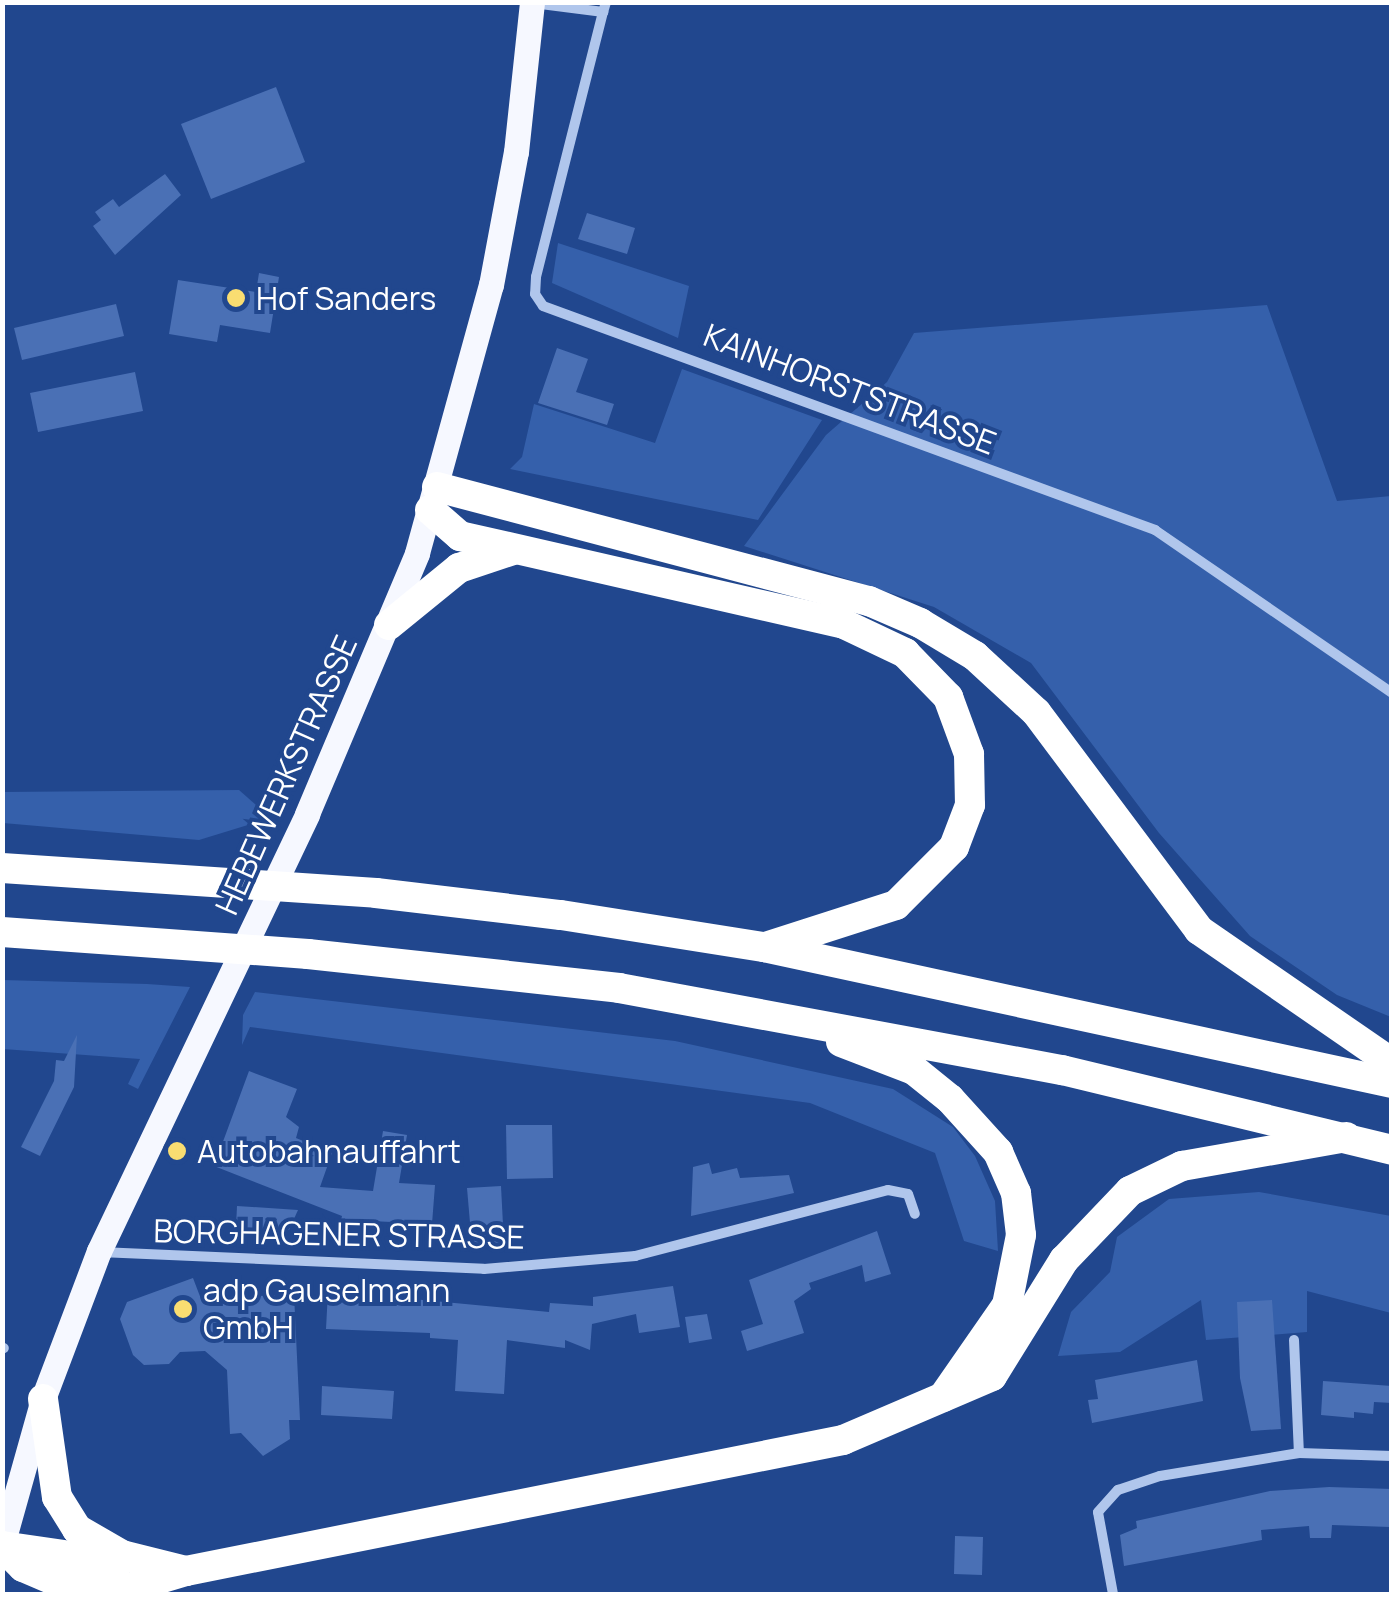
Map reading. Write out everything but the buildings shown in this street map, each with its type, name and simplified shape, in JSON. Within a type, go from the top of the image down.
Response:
[{"type":"highway","points":[[434,498],[460,536],[844,624],[905,652],[948,697],[970,754],[970,805],[954,847],[896,905],[764,947]]},
{"type":"highway","points":[[434,498],[868,601],[934,631],[975,656],[1036,712],[1199,930],[1392,1063]]},
{"type":"highway","points":[[390,624],[459,568],[515,549]]},
{"type":"highway","points":[[2,868],[376,893],[764,947],[1392,1083]]},
{"type":"highway","points":[[2,932],[155,940],[619,988],[1080,1074],[1392,1150]]},
{"type":"highway","points":[[763,1012],[914,1070],[979,1125],[998,1152],[1016,1193],[1016,1276],[1007,1305],[943,1397]]},
{"type":"highway","points":[[2,1546],[24,1567],[58,1582],[116,1592],[174,1568],[843,1440],[992,1376],[1064,1260],[1130,1190],[1182,1166],[1346,1137]]},
{"type":"highway","points":[[43,1398],[64,1511],[100,1546],[174,1568]]},
{"type":"highway","points":[[2,1546],[174,1568]]},
{"type":"main road","name":"HEBEWERKSTRASSE","points":[[2,1546],[43,1398],[99,1252],[307,814],[390,624],[434,498],[491,286],[516,152],[532,3]]},
{"type":"street","points":[[532,3],[605,7]]},
{"type":"street","name":"KAINHORSTSTRASSE","points":[[605,7],[547,227],[535,294],[543,306],[1155,530],[1392,694]]},
{"type":"street","name":"BORGHAGENER STRASSE","points":[[99,1252],[484,1270],[635,1256],[888,1190],[908,1194],[914,1214]]},
{"type":"street","points":[[1294,1340],[1300,1452]]},
{"type":"street","points":[[1113,1594],[1098,1512],[1118,1490],[1160,1476],[1300,1452],[1392,1456]]},
{"type":"shaded area","points":[[558,243],[689,286],[678,338],[552,283]]},
{"type":"shaded area","points":[[1267,305],[1337,501],[1391,496],[1391,1017],[1337,995],[1250,936],[1159,833],[1031,663],[934,607],[744,546],[826,435],[887,382],[914,333]]},
{"type":"shaded area","points":[[682,369],[822,420],[758,520],[510,469],[522,457],[534,404],[655,443]]},
{"type":"shaded area","points":[[239,790],[271,818],[199,840],[3,823],[3,792]]},
{"type":"shaded area","points":[[2,980],[190,987],[138,1089],[128,1084],[140,1059],[3,1049]]},
{"type":"shaded area","points":[[255,992],[675,1041],[893,1089],[953,1127],[975,1156],[995,1201],[998,1251],[964,1241],[935,1153],[810,1103],[250,1027],[242,1045],[243,1015]]},
{"type":"shaded area","points":[[1259,1192],[1391,1216],[1391,1313],[1307,1291],[1307,1332],[1206,1340],[1201,1300],[1120,1352],[1058,1356],[1071,1312],[1110,1272],[1117,1237],[1169,1199]]},
{"type":"place","name":"Hof Sanders","points":[[236,298]]},
{"type":"place","name":"Autobahnauffahrt","points":[[177,1151]]},
{"type":"place","name":"adp Gauselmann GmbH","points":[[183,1309]]}]
